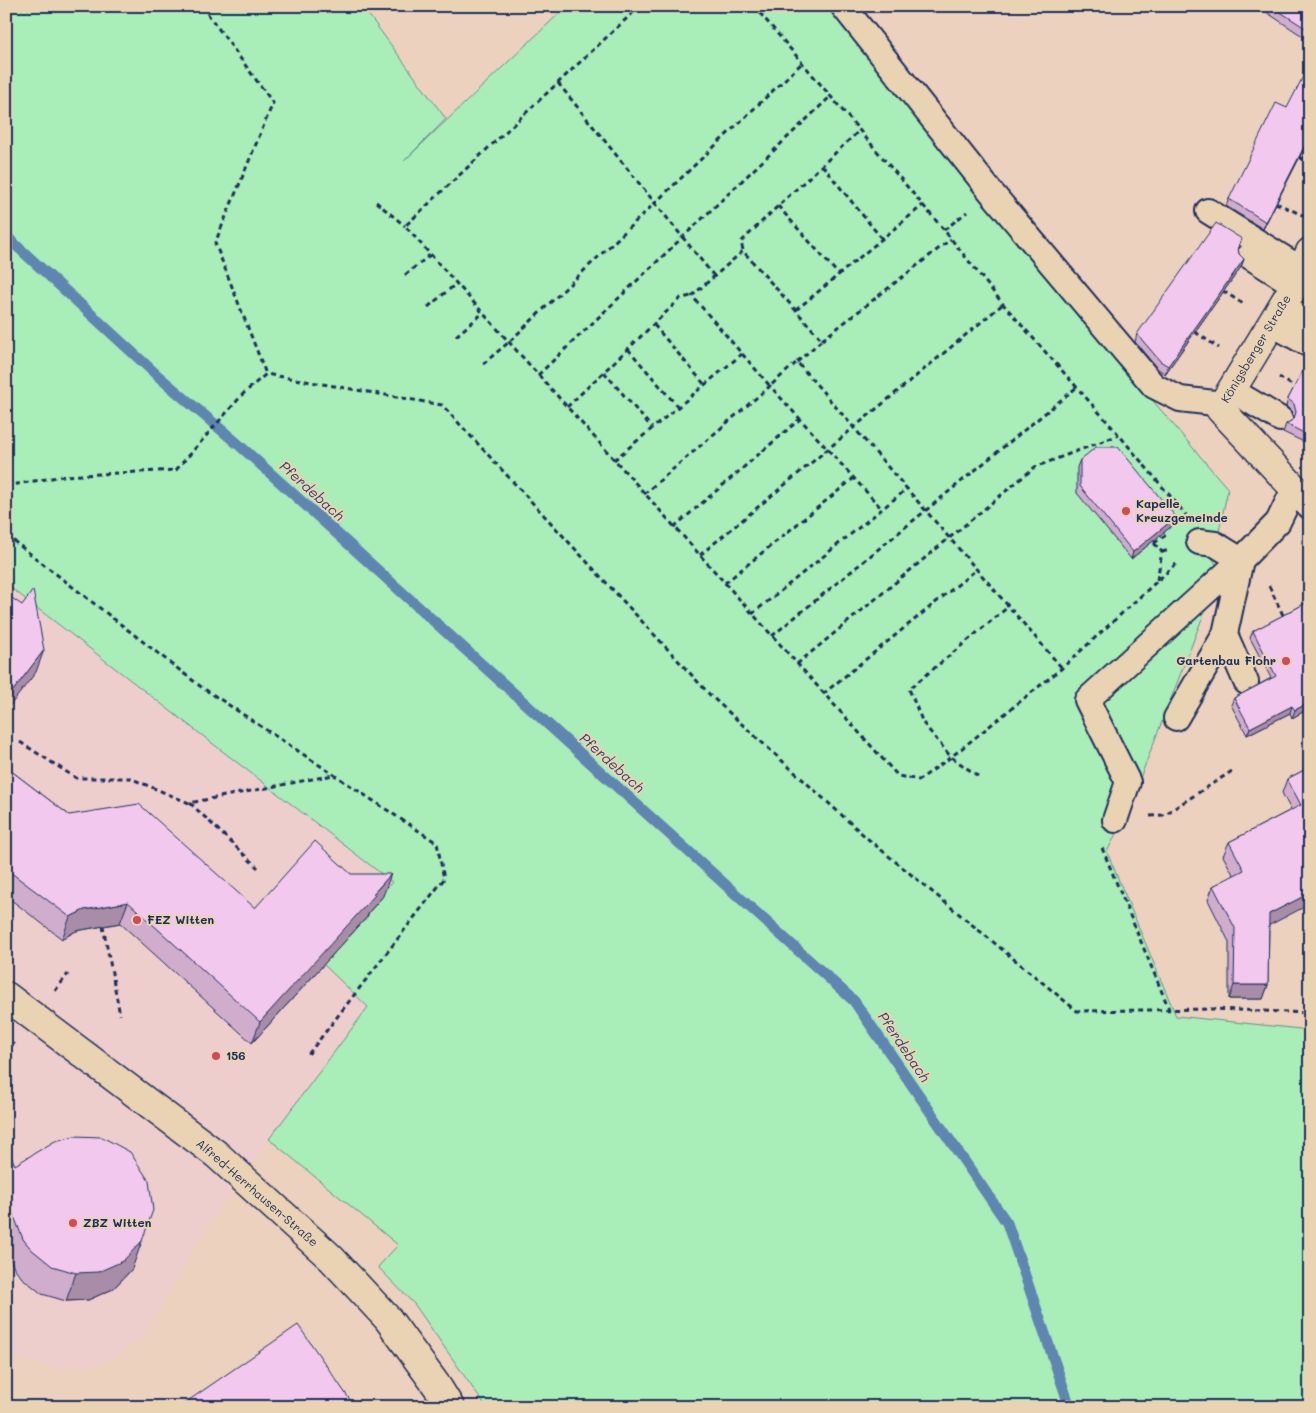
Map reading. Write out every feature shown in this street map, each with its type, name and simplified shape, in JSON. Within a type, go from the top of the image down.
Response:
[{"type":"street","name":"Königsberger Straße","points":[[1292,288],[1220,409],[1302,497]]},
{"type":"street","name":"Alfred-Herrhausen-Straße","points":[[6,996],[216,1154],[331,1258],[388,1319],[450,1407]]},
{"type":"lane","points":[[844,6],[991,192],[1154,386],[1180,399],[1227,397],[1280,419]]},
{"type":"lane","points":[[1208,211],[1292,288],[1310,321]]},
{"type":"lane","points":[[1248,256],[1292,288],[1310,345]]},
{"type":"lane","points":[[1115,820],[1128,782],[1087,700],[1242,560],[1302,497]]},
{"type":"lane","points":[[1200,542],[1215,544],[1242,560]]},
{"type":"lane","points":[[1176,718],[1225,634],[1242,560]]},
{"type":"lane","points":[[1225,634],[1246,682]]},
{"type":"path","points":[[202,6],[273,103],[215,243],[266,374]]},
{"type":"path","points":[[405,226],[640,6]]},
{"type":"path","points":[[754,6],[923,205],[1003,304],[1119,435],[1185,514],[1200,542]]},
{"type":"path","points":[[483,364],[509,342],[803,62]]},
{"type":"path","points":[[558,83],[714,276]]},
{"type":"path","points":[[538,375],[831,96]]},
{"type":"path","points":[[822,340],[743,250],[741,242],[860,130]]},
{"type":"path","points":[[1299,157],[1310,163]]},
{"type":"path","points":[[822,165],[882,239]]},
{"type":"path","points":[[376,202],[405,226],[457,283],[898,776],[919,780],[951,757],[1062,668],[1157,581],[1162,552],[1154,542],[1166,535]]},
{"type":"path","points":[[1276,203],[1310,218]]},
{"type":"path","points":[[796,310],[923,205]]},
{"type":"path","points":[[778,206],[839,275]]},
{"type":"path","points":[[644,494],[822,340],[951,239]]},
{"type":"path","points":[[567,407],[681,298],[692,296],[743,250]]},
{"type":"path","points":[[406,275],[430,255]]},
{"type":"path","points":[[428,307],[457,283]]},
{"type":"path","points":[[692,296],[770,386],[882,509]]},
{"type":"path","points":[[700,555],[1003,304]]},
{"type":"path","points":[[456,336],[483,313]]},
{"type":"path","points":[[654,325],[705,385]]},
{"type":"path","points":[[628,349],[678,407]]},
{"type":"path","points":[[614,460],[742,354]]},
{"type":"path","points":[[797,362],[1062,668]]},
{"type":"path","points":[[604,372],[652,428]]},
{"type":"path","points":[[6,486],[62,476],[176,470],[244,393],[266,374]]},
{"type":"path","points":[[266,374],[442,405],[711,696],[868,839],[1078,1011],[1213,1009],[1310,1013]]},
{"type":"path","points":[[772,636],[925,509],[1077,387]]},
{"type":"path","points":[[674,527],[800,419]]},
{"type":"path","points":[[797,664],[1036,467],[1119,435]]},
{"type":"path","points":[[725,583],[854,478]]},
{"type":"path","points":[[752,614],[908,488]]},
{"type":"path","points":[[6,535],[200,686],[436,843],[444,879],[306,1057]]},
{"type":"path","points":[[823,694],[977,569]]},
{"type":"path","points":[[978,776],[951,757],[923,723],[909,689],[1008,607]]},
{"type":"path","points":[[20,742],[76,778],[130,778],[189,803],[258,868]]},
{"type":"path","points":[[1168,1009],[1102,849],[1115,820],[1164,815],[1232,771]]},
{"type":"path","points":[[189,803],[334,775]]},
{"type":"path","points":[[103,926],[120,1015]]},
{"type":"shaded area","points":[[6,584],[392,882],[322,963],[368,1007],[269,1139],[203,1233],[142,1338],[105,1362],[57,1367],[6,1357]]},
{"type":"green space","points":[[6,6],[362,6],[446,119],[404,161],[567,6],[832,6],[982,200],[1228,489],[1213,559],[1220,571],[1217,580],[1128,809],[1107,852],[1176,1016],[1310,1030],[1310,1407],[486,1407],[415,1305],[378,1267],[398,1245],[269,1139],[368,1007],[322,963],[392,882],[6,584]]},
{"type":"building","points":[[1271,6],[1310,6],[1310,31]]},
{"type":"building","points":[[1310,63],[1310,135],[1266,222],[1229,199],[1276,103],[1287,108]]},
{"type":"building","points":[[1216,223],[1242,239],[1238,248],[1239,254],[1244,259],[1168,366],[1160,361],[1137,334]]},
{"type":"building","points":[[1310,357],[1310,428],[1306,434],[1286,424],[1294,419],[1296,412],[1294,404],[1288,399]]},
{"type":"building","name":"Kapelle Kreuzgemeinde","points":[[1096,447],[1118,447],[1176,517],[1133,552],[1080,486],[1080,460]]},
{"type":"building","points":[[33,590],[44,650],[6,700],[6,594],[22,605]]},
{"type":"building","name":"Gartenbau Flohr","points":[[1310,601],[1310,702],[1295,710],[1292,706],[1250,728],[1234,698],[1276,676],[1253,631]]},
{"type":"building","name":"FEZ Witten","points":[[6,767],[69,815],[139,804],[255,908],[315,841],[351,874],[391,874],[373,894],[375,895],[260,1022],[128,902],[84,910],[70,917],[6,869]]},
{"type":"building","points":[[1310,767],[1310,893],[1269,914],[1268,985],[1234,985],[1235,928],[1213,886],[1244,870],[1229,842],[1301,805],[1287,779]]},
{"type":"building","name":"ZBZ Witten","points":[[74,1136],[102,1137],[130,1152],[149,1181],[153,1210],[142,1241],[123,1261],[98,1272],[76,1273],[52,1266],[31,1249],[23,1239],[6,1196],[6,1146],[15,1165],[55,1141]]},
{"type":"building","points":[[298,1325],[355,1407],[179,1407]]},
{"type":"waterway","name":"Pferdebach","points":[[6,236],[158,376],[238,444],[854,1001],[1007,1223],[1070,1407]]},
{"type":"place","name":"Kapelle Kreuzgemeinde","points":[[1126,511]]},
{"type":"place","name":"Gartenbau Flohr","points":[[1286,661]]},
{"type":"place","name":"FEZ Witten","points":[[137,920]]},
{"type":"place","name":"156","points":[[216,1056]]},
{"type":"place","name":"ZBZ Witten","points":[[73,1223]]}]
